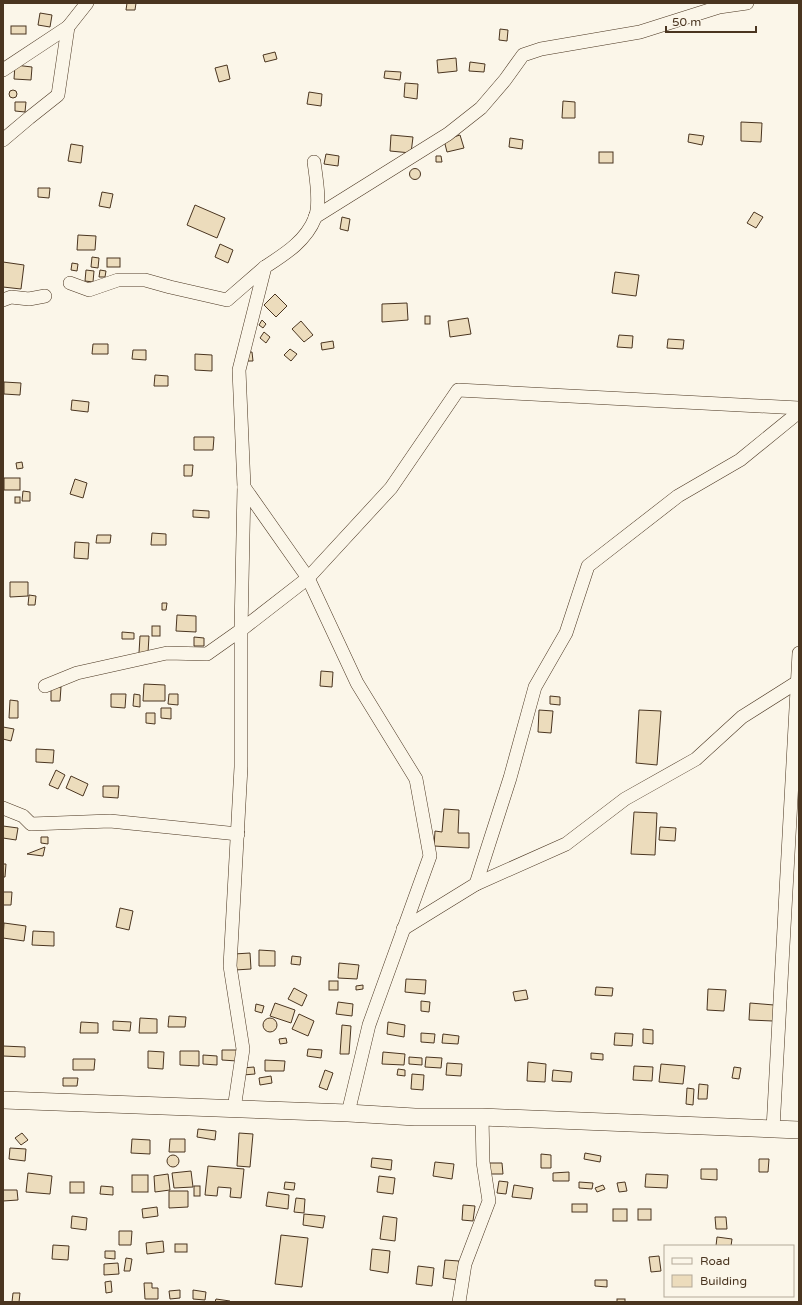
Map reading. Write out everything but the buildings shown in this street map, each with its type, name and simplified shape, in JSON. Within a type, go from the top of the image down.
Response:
[{"type":"main road","points":[[3,1100],[348,1113],[415,1117],[482,1116],[799,1130]]},
{"type":"street","points":[[3,70],[68,27],[87,3]]},
{"type":"street","points":[[70,283],[89,290],[118,280],[145,280],[227,300],[265,267],[286,253],[303,238],[316,217],[448,134],[481,108],[505,80],[523,55],[541,50],[640,32],[719,7],[747,3]]},
{"type":"street","points":[[3,140],[58,95],[68,27]]},
{"type":"street","points":[[314,162],[318,195],[316,217]]},
{"type":"street","points":[[234,1109],[243,1049],[230,966],[241,767],[241,630],[244,487],[239,370],[265,267]]},
{"type":"street","points":[[3,300],[11,297],[29,299],[45,296]]},
{"type":"street","points":[[45,686],[77,674],[167,653],[207,654],[241,630],[308,578],[391,488],[458,390],[799,408]]},
{"type":"street","points":[[476,884],[510,778],[535,687],[566,633],[588,566],[678,496],[740,460],[799,412]]},
{"type":"street","points":[[244,487],[308,578],[357,683],[416,779],[430,856],[369,1025],[348,1113]]},
{"type":"street","points":[[773,1129],[799,680],[799,653]]},
{"type":"street","points":[[404,929],[476,884],[566,844],[625,799],[696,759],[742,717],[799,680]]},
{"type":"street","points":[[3,808],[23,816],[31,824],[110,821],[167,828],[238,834]]},
{"type":"street","points":[[459,1302],[465,1264],[489,1201],[483,1162],[482,1116]]}]
